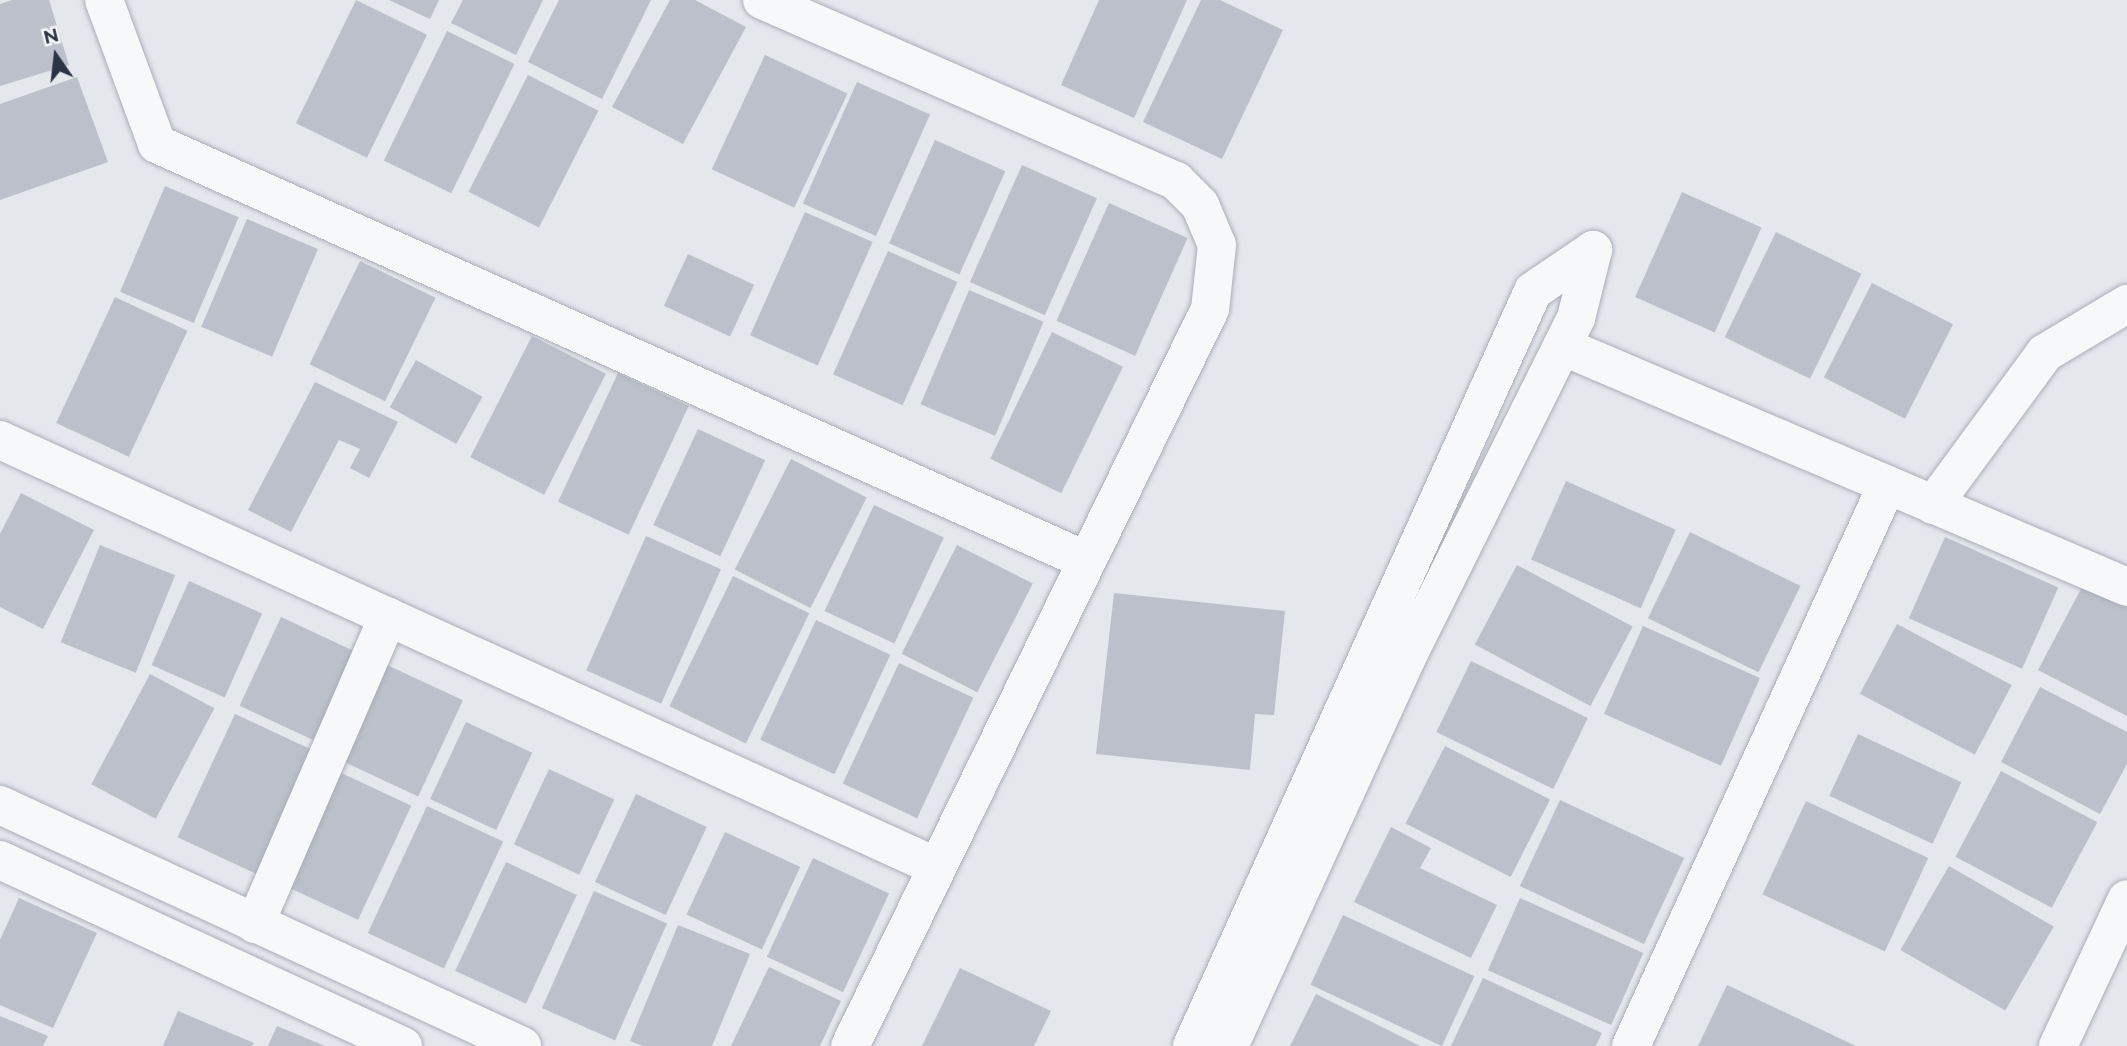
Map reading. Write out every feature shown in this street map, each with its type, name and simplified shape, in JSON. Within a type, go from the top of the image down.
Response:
[{"type":"street","points":[[104,0],[157,144],[1087,561]]},
{"type":"street","points":[[762,0],[1176,181],[1200,205],[1217,245],[1209,309],[850,1046]]},
{"type":"street","points":[[1192,1046],[1533,291],[1593,250],[1562,346],[1409,653],[1229,1046]]},
{"type":"street","points":[[1933,505],[2045,353],[2127,304]]},
{"type":"street","points":[[1562,346],[2127,587]]},
{"type":"street","points":[[0,440],[937,867]]},
{"type":"street","points":[[1631,1046],[1887,485]]},
{"type":"street","points":[[256,924],[388,617]]},
{"type":"street","points":[[0,805],[522,1046]]},
{"type":"street","points":[[0,860],[404,1046]]},
{"type":"street","points":[[2058,1046],[2127,899]]},
{"type":"building","points":[[12,0],[49,0],[69,65],[0,86],[0,4]]},
{"type":"building","points":[[356,0],[427,35],[367,158],[296,123]]},
{"type":"building","points":[[389,0],[439,0],[430,19]]},
{"type":"building","points":[[463,0],[543,0],[516,55],[451,23]]},
{"type":"building","points":[[559,0],[651,0],[602,99],[528,62]]},
{"type":"building","points":[[670,0],[695,0],[746,27],[683,144],[612,107]]},
{"type":"building","points":[[1099,0],[1187,0],[1134,118],[1061,85]]},
{"type":"building","points":[[1201,0],[1220,0],[1283,30],[1222,159],[1143,122]]},
{"type":"building","points":[[447,31],[514,64],[451,193],[384,160]]},
{"type":"building","points":[[765,55],[847,93],[794,208],[712,169]]},
{"type":"building","points":[[528,75],[598,111],[539,228],[469,192]]},
{"type":"building","points":[[77,77],[108,162],[0,200],[0,104]]},
{"type":"building","points":[[857,82],[930,115],[876,236],[803,204]]},
{"type":"building","points":[[935,140],[1005,171],[959,275],[889,243]]},
{"type":"building","points":[[1022,165],[1097,198],[1045,315],[970,282]]},
{"type":"building","points":[[165,186],[239,217],[194,323],[120,292]]},
{"type":"building","points":[[1682,192],[1761,227],[1715,332],[1635,297]]},
{"type":"building","points":[[1109,203],[1188,238],[1135,356],[1057,321]]},
{"type":"building","points":[[805,212],[873,242],[818,365],[750,335]]},
{"type":"building","points":[[247,219],[318,249],[272,357],[201,327]]},
{"type":"building","points":[[1776,232],[1861,274],[1810,379],[1725,337]]},
{"type":"building","points":[[888,251],[957,282],[903,405],[833,374]]},
{"type":"building","points":[[688,254],[754,285],[730,337],[664,306]]},
{"type":"building","points":[[360,261],[435,298],[385,401],[310,364]]},
{"type":"building","points":[[1872,283],[1953,324],[1905,419],[1824,377]]},
{"type":"building","points":[[969,290],[1044,322],[995,436],[921,404]]},
{"type":"building","points":[[115,297],[188,331],[129,457],[56,423]]},
{"type":"building","points":[[1052,332],[1123,367],[1061,493],[990,459]]},
{"type":"building","points":[[532,336],[606,374],[544,495],[470,457]]},
{"type":"building","points":[[416,360],[482,397],[456,444],[390,407]]},
{"type":"building","points":[[618,373],[689,406],[629,535],[558,502]]},
{"type":"building","points":[[315,382],[398,422],[369,478],[350,468],[360,449],[339,440],[291,532],[248,510]]},
{"type":"building","points":[[698,429],[765,460],[720,556],[653,525]]},
{"type":"building","points":[[791,459],[867,498],[810,608],[735,569]]},
{"type":"building","points":[[1566,481],[1676,530],[1641,608],[1531,560]]},
{"type":"building","points":[[21,493],[94,530],[43,629],[0,607],[0,534]]},
{"type":"building","points":[[874,505],[944,538],[894,644],[825,611]]},
{"type":"building","points":[[1690,532],[1801,586],[1758,672],[1648,618]]},
{"type":"building","points":[[646,536],[721,569],[661,704],[586,670]]},
{"type":"building","points":[[1945,537],[2058,587],[2022,669],[1909,618]]},
{"type":"building","points":[[100,545],[175,575],[136,673],[61,642]]},
{"type":"building","points":[[957,545],[1033,584],[977,692],[902,654]]},
{"type":"building","points":[[1517,565],[1633,627],[1590,706],[1475,644]]},
{"type":"building","points":[[733,576],[809,613],[746,744],[669,706]]},
{"type":"building","points":[[189,581],[262,614],[225,698],[152,665]]},
{"type":"building","points":[[2083,585],[2127,607],[2127,716],[2038,670]]},
{"type":"building","points":[[1114,593],[1285,611],[1274,715],[1255,714],[1250,770],[1096,754]]},
{"type":"building","points":[[281,617],[354,651],[313,740],[240,706]]},
{"type":"building","points":[[816,620],[890,655],[835,774],[760,740]]},
{"type":"building","points":[[1897,624],[2012,685],[1975,755],[1860,694]]},
{"type":"building","points":[[1643,626],[1760,678],[1721,766],[1604,714]]},
{"type":"building","points":[[1471,661],[1588,718],[1553,789],[1436,732]]},
{"type":"building","points":[[899,663],[973,698],[917,818],[843,784]]},
{"type":"building","points":[[385,664],[463,700],[418,796],[340,760]]},
{"type":"building","points":[[150,674],[214,708],[156,819],[91,784]]},
{"type":"building","points":[[2040,687],[2127,732],[2127,764],[2100,814],[2001,762]]},
{"type":"building","points":[[235,714],[314,751],[256,874],[178,837]]},
{"type":"building","points":[[466,722],[532,753],[496,830],[430,799]]},
{"type":"building","points":[[1858,734],[1961,782],[1933,844],[1829,796]]},
{"type":"building","points":[[1445,746],[1550,800],[1511,877],[1406,824]]},
{"type":"building","points":[[549,769],[614,799],[579,875],[514,844]]},
{"type":"building","points":[[337,771],[411,806],[358,920],[284,885]]},
{"type":"building","points":[[2001,771],[2097,822],[2052,908],[1955,857]]},
{"type":"building","points":[[636,794],[707,827],[666,915],[595,882]]},
{"type":"building","points":[[1560,800],[1684,858],[1644,944],[1520,886]]},
{"type":"building","points":[[1806,801],[1928,858],[1885,951],[1762,894]]},
{"type":"building","points":[[427,806],[503,841],[444,968],[368,933]]},
{"type":"building","points":[[1391,827],[1431,848],[1420,868],[1497,905],[1471,958],[1354,902]]},
{"type":"building","points":[[725,832],[800,867],[762,950],[687,914]]},
{"type":"building","points":[[813,858],[889,893],[843,992],[767,957]]},
{"type":"building","points":[[506,862],[577,895],[526,1004],[455,971]]},
{"type":"building","points":[[1949,866],[2054,926],[2005,1011],[1900,950]]},
{"type":"building","points":[[594,891],[667,924],[615,1040],[542,1008]]},
{"type":"building","points":[[19,898],[97,933],[53,1028],[0,1005],[0,940]]},
{"type":"building","points":[[1520,898],[1643,953],[1611,1025],[1488,970]]},
{"type":"building","points":[[1343,915],[1474,976],[1442,1046],[1310,985]]},
{"type":"building","points":[[678,925],[750,954],[712,1046],[643,1046],[630,1041]]},
{"type":"building","points":[[769,967],[841,1001],[820,1046],[731,1046]]},
{"type":"building","points":[[960,968],[1051,1011],[1034,1046],[922,1046]]},
{"type":"building","points":[[1483,978],[1602,1033],[1596,1046],[1451,1046]]},
{"type":"building","points":[[1727,985],[1856,1046],[1698,1046]]},
{"type":"building","points":[[1316,994],[1420,1046],[1290,1046]]},
{"type":"building","points":[[178,1011],[254,1043],[252,1046],[163,1046]]},
{"type":"building","points":[[0,1016],[48,1036],[43,1046],[0,1046]]},
{"type":"building","points":[[277,1026],[325,1046],[268,1046]]}]
